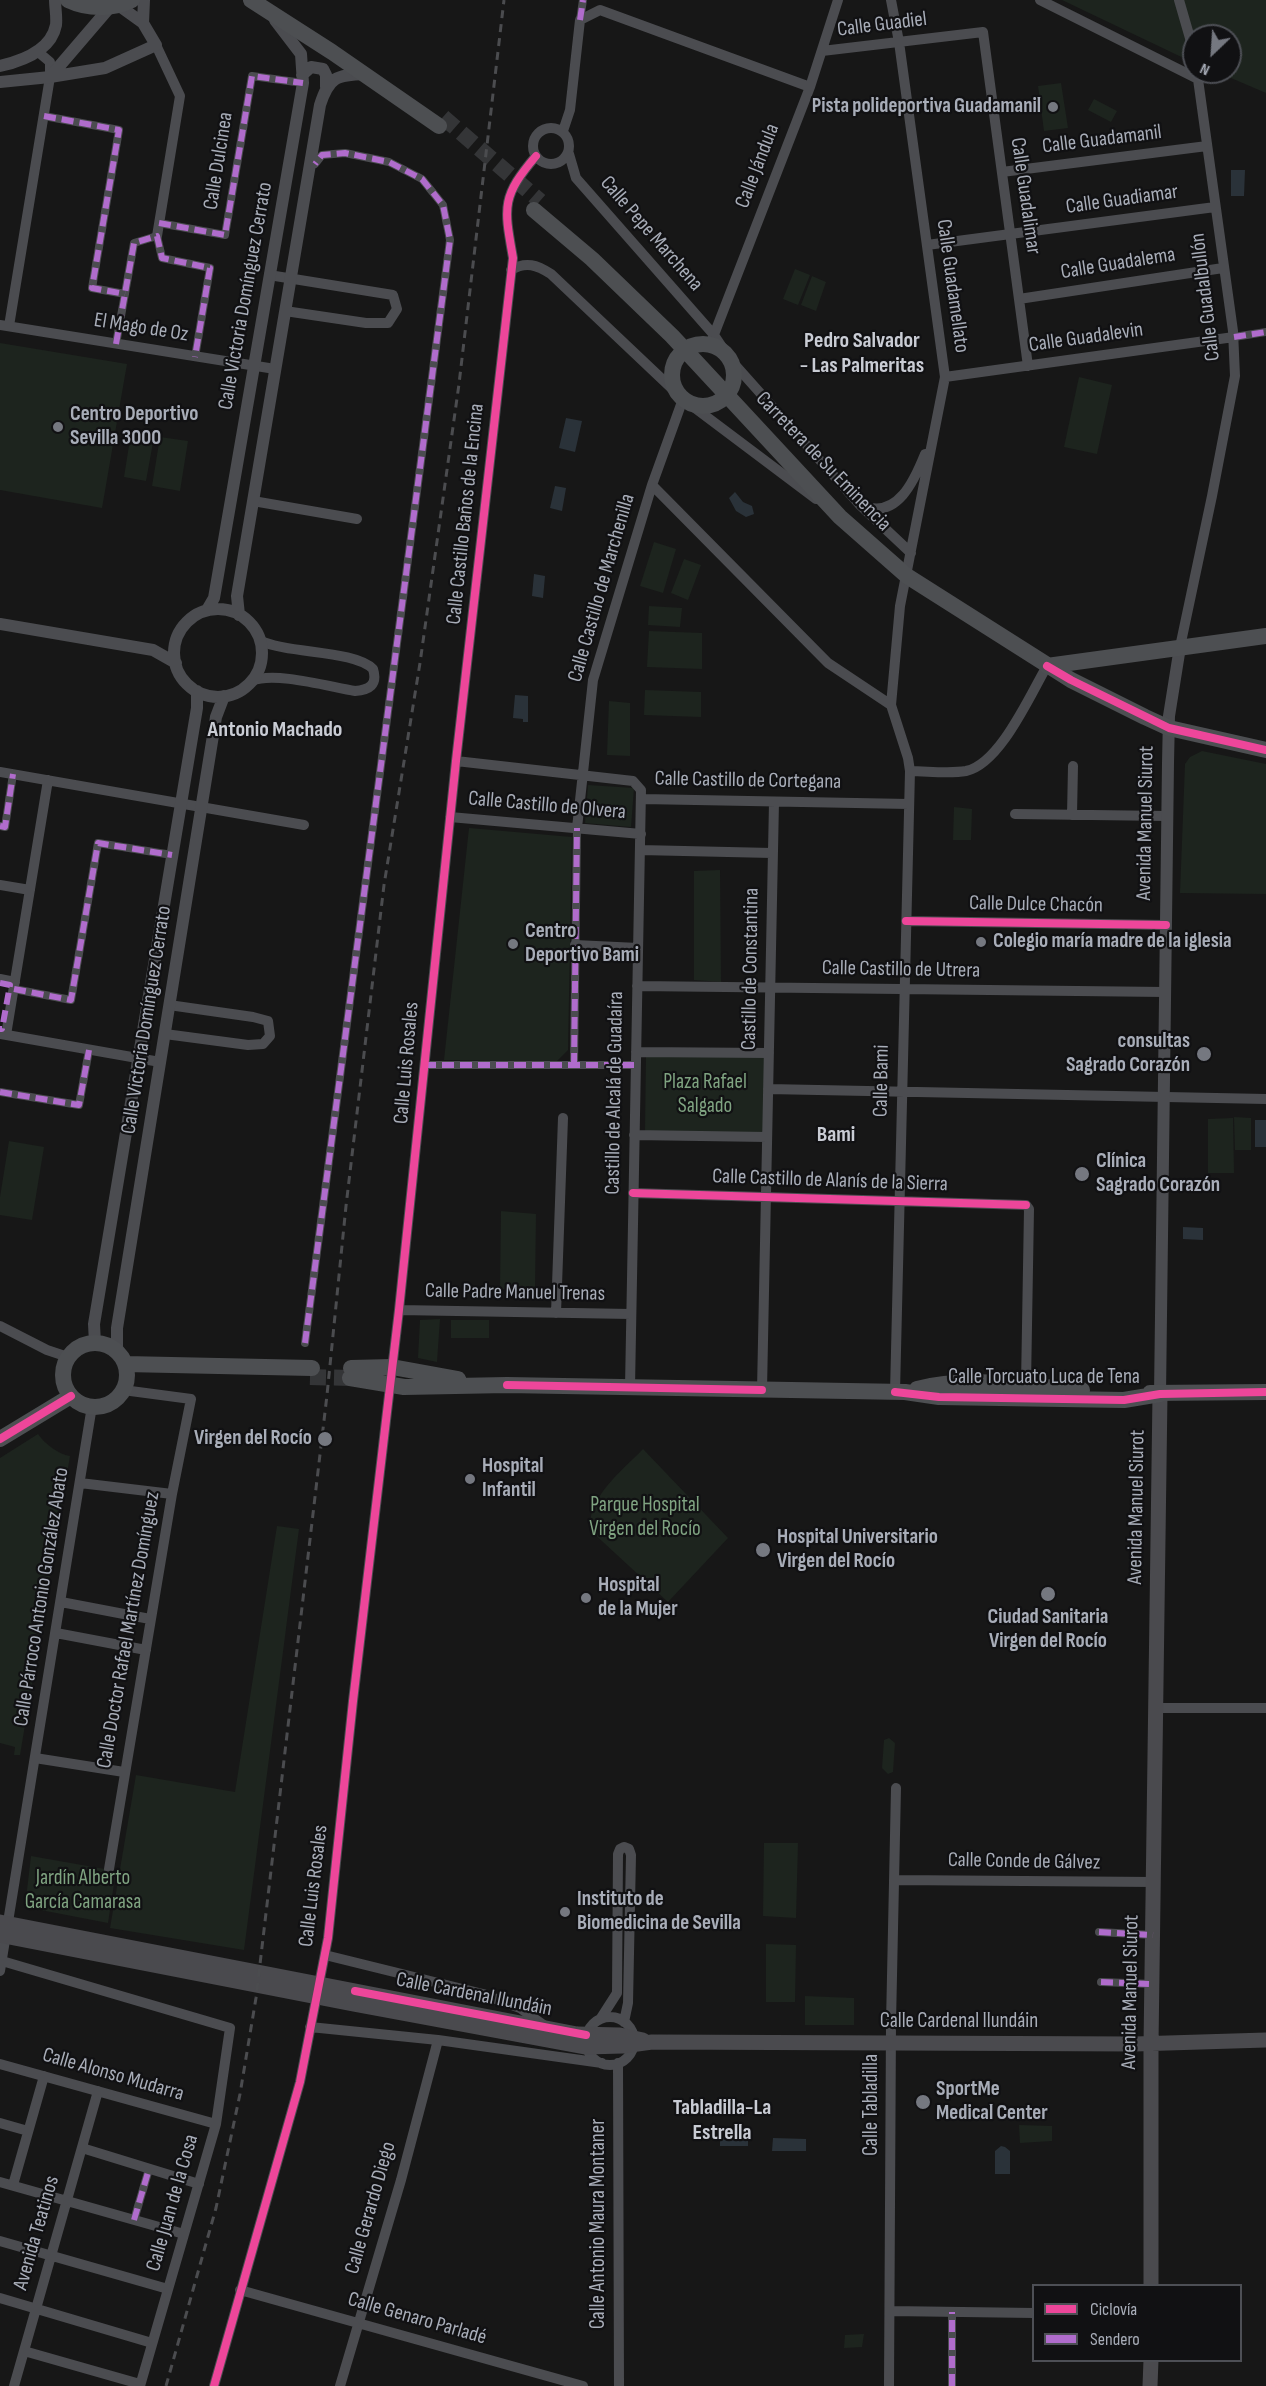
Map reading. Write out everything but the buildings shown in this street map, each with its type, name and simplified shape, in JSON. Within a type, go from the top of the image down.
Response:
[{"type":"main road","points":[[68,0],[90,7],[120,4]]},
{"type":"main road","points":[[260,1],[364,60],[441,122],[365,74],[260,1]]},
{"type":"main road","name":"Carretera de Su Eminencia","points":[[537,205],[685,350],[840,517],[907,576],[1047,666],[1082,686],[1169,728]]},
{"type":"main road","points":[[712,340],[728,356],[734,376],[727,395],[718,403],[706,406],[694,405],[683,399],[673,384],[672,371],[676,359],[685,350],[712,340]]},
{"type":"main road","points":[[1047,666],[1264,634]]},
{"type":"main road","points":[[1169,728],[1266,750]]},
{"type":"main road","points":[[85,1344],[103,1344],[123,1370],[110,1403],[92,1406],[77,1401],[71,1396],[63,1381],[64,1364],[68,1357],[85,1344]]},
{"type":"main road","points":[[123,1370],[311,1372]]},
{"type":"main road","name":"Calle Torcuato Luca de Tena","points":[[351,1373],[391,1377],[447,1378],[507,1385],[900,1392],[939,1397],[1124,1400],[1160,1394]]},
{"type":"main road","name":"Calle Torcuato Luca de Tena","points":[[900,1392],[938,1385],[1026,1384],[1078,1390],[1160,1394],[1266,1392]]},
{"type":"main road","name":"Avenida Manuel Siurot","points":[[1151,2284],[1151,2044],[1160,1394]]},
{"type":"main road","points":[[0,1439],[71,1396]]},
{"type":"main road","points":[[3,1929],[354,1997]]},
{"type":"main road","name":"Calle Cardenal Ilundáin","points":[[354,1997],[547,2028],[586,2041]]},
{"type":"main road","name":"Calle Cardenal Ilundáin","points":[[354,1997],[586,2041],[1151,2044],[1266,2040]]},
{"type":"main road","points":[[1150,2362],[1150,2386]]},
{"type":"street","points":[[0,66],[26,60],[45,44],[56,25],[55,0]]},
{"type":"street","points":[[143,23],[144,0]]},
{"type":"street","points":[[563,131],[551,128],[540,132],[533,142],[536,156],[543,163],[555,165],[569,154],[569,142],[563,131],[570,110],[583,0]]},
{"type":"street","name":"Calle Jándula","points":[[712,340],[810,87],[838,0]]},
{"type":"street","name":"Calle Guadamellato","points":[[891,0],[899,42],[945,377],[900,606],[891,705]]},
{"type":"street","name":"Calle Guadalbullón","points":[[1040,0],[1182,68]]},
{"type":"street","points":[[1179,0],[1186,24]]},
{"type":"street","name":"Calle Victoria Domínguez Cerrato","points":[[207,610],[214,598],[302,79],[301,54],[260,1]]},
{"type":"street","points":[[50,77],[120,4],[143,23],[156,45],[180,96],[157,236],[162,258],[210,268],[195,357]]},
{"type":"street","points":[[580,20],[600,10],[810,87]]},
{"type":"street","name":"Calle Guadiel","points":[[822,51],[983,32]]},
{"type":"street","name":"Calle Guadalimar","points":[[983,32],[1028,366]]},
{"type":"street","points":[[0,82],[105,68],[156,45]]},
{"type":"street","points":[[5,326],[50,77],[50,62],[38,51]]},
{"type":"street","points":[[302,79],[311,67],[323,69],[327,75],[326,87]]},
{"type":"street","points":[[326,87],[340,75],[365,74]]},
{"type":"street","name":"Calle Dulcinea","points":[[159,223],[225,235],[252,76],[302,79]]},
{"type":"street","name":"Calle Guadalbullón","points":[[1180,647],[1235,376],[1233,336],[1199,84]]},
{"type":"street","name":"Calle Victoria Domínguez Cerrato","points":[[239,615],[237,596],[311,152],[326,87]]},
{"type":"street","points":[[44,116],[119,130],[92,288],[125,294]]},
{"type":"street","name":"Calle Guadamanil","points":[[1002,172],[1207,147]]},
{"type":"street","points":[[305,1343],[450,240],[443,205],[422,179],[389,162],[345,153],[322,155],[315,164]]},
{"type":"street","name":"Calle Pepe Marchena","points":[[569,154],[576,178],[712,340]]},
{"type":"street","name":"Calle Castillo Baños de la Encina","points":[[456,761],[513,258],[506,210],[511,188],[536,156]]},
{"type":"street","name":"Calle Guadiamar","points":[[927,245],[1215,207]]},
{"type":"street","points":[[116,344],[134,243],[157,236]]},
{"type":"street","points":[[511,270],[520,265],[537,265],[551,274],[683,399],[840,517]]},
{"type":"street","name":"Calle Guadalema","points":[[1019,299],[1223,268]]},
{"type":"street","points":[[269,275],[393,295],[397,309],[388,323],[366,323],[285,311]]},
{"type":"street","name":"El Mago de Oz","points":[[5,326],[275,369]]},
{"type":"street","points":[[1233,336],[1266,332]]},
{"type":"street","name":"Calle Guadalevin","points":[[945,377],[1233,336]]},
{"type":"street","points":[[728,356],[860,504],[911,553]]},
{"type":"street","name":"Calle Castillo de Marchenilla","points":[[577,828],[593,680],[652,485],[683,399]]},
{"type":"street","points":[[860,504],[866,507],[886,506],[902,496],[915,478],[935,429]]},
{"type":"street","points":[[652,485],[828,663],[891,705]]},
{"type":"street","points":[[253,501],[357,519]]},
{"type":"street","points":[[153,650],[166,646],[178,636],[189,620],[207,610],[227,610],[239,615],[253,626],[261,641],[261,662],[252,681]]},
{"type":"street","points":[[0,624],[153,650],[176,663]]},
{"type":"street","points":[[178,636],[174,650],[176,663],[187,684],[196,691],[210,696],[224,696],[244,688],[261,677],[274,677],[355,691],[365,690],[374,682],[373,669],[360,660],[278,648],[261,641]]},
{"type":"street","name":"Avenida Manuel Siurot","points":[[1160,1394],[1169,728],[1180,647]]},
{"type":"street","points":[[909,771],[967,771],[988,760],[1001,745],[1047,666]]},
{"type":"street","name":"Calle Victoria Domínguez Cerrato","points":[[95,1343],[94,1324],[197,708],[196,691]]},
{"type":"street","name":"Calle Victoria Domínguez Cerrato","points":[[123,1370],[117,1328],[216,717],[224,696]]},
{"type":"street","name":"Calle Bami","points":[[891,705],[908,758],[909,771],[900,1091],[900,1392]]},
{"type":"street","name":"Calle Castillo de Cortegana","points":[[456,761],[633,781],[641,790],[642,798],[909,804]]},
{"type":"street","name":"Calle Luis Rosales","points":[[214,2386],[300,2082],[325,1955],[399,1310],[456,761]]},
{"type":"street","points":[[1072,814],[1073,766]]},
{"type":"street","points":[[0,772],[304,825]]},
{"type":"street","points":[[0,826],[5,827],[14,774]]},
{"type":"street","points":[[2,1032],[14,986],[48,780]]},
{"type":"street","name":"Castillo de Alcalá de Guadaíra","points":[[630,1387],[642,798]]},
{"type":"street","name":"Castillo de Constantina","points":[[762,1390],[774,802]]},
{"type":"street","points":[[1015,814],[1167,816]]},
{"type":"street","name":"Calle Castillo de Olvera","points":[[450,817],[641,834]]},
{"type":"street","points":[[574,1065],[577,828]]},
{"type":"street","points":[[0,981],[71,1000],[98,843],[172,855]]},
{"type":"street","name":"Calle Castillo de Olvera","points":[[640,850],[772,853]]},
{"type":"street","points":[[0,885],[30,890]]},
{"type":"street","name":"Calle Dulce Chacón","points":[[906,921],[1166,925]]},
{"type":"street","points":[[575,945],[638,948]]},
{"type":"street","points":[[0,981],[10,985],[2,1032]]},
{"type":"street","name":"Calle Castillo de Utrera","points":[[637,986],[1165,992]]},
{"type":"street","points":[[165,1034],[248,1045],[263,1044],[270,1036],[268,1021],[169,1005]]},
{"type":"street","points":[[2,1032],[160,1062]]},
{"type":"street","points":[[0,1092],[79,1105],[89,1050]]},
{"type":"street","points":[[636,1052],[769,1053]]},
{"type":"street","points":[[424,1065],[636,1065]]},
{"type":"street","points":[[768,1089],[1266,1099]]},
{"type":"street","name":"Calle Padre Manuel Trenas","points":[[556,1313],[563,1118]]},
{"type":"street","points":[[634,1134],[767,1137]]},
{"type":"street","name":"Calle Castillo de Alanís de la Sierra","points":[[633,1193],[1026,1205],[1029,1209],[1026,1384]]},
{"type":"street","name":"Calle Padre Manuel Trenas","points":[[399,1310],[631,1314]]},
{"type":"street","points":[[0,1326],[47,1350],[68,1357]]},
{"type":"street","name":"Calle Doctor Rafael Martínez Domínguez","points":[[109,1869],[150,1619],[191,1399],[123,1370]]},
{"type":"street","name":"Calle Párroco Antonio González Abato","points":[[1,1966],[3,1929],[35,1758],[92,1406]]},
{"type":"street","points":[[80,1483],[172,1494]]},
{"type":"street","points":[[61,1602],[150,1619]]},
{"type":"street","points":[[56,1633],[146,1650]]},
{"type":"street","points":[[1156,1708],[1266,1708]]},
{"type":"street","points":[[35,1758],[124,1772]]},
{"type":"street","name":"Calle Tabladilla","points":[[889,2386],[891,2043],[896,1788]]},
{"type":"street","points":[[310,2027],[438,2040],[602,2063],[618,2063],[629,2054],[633,2041],[624,2022],[628,2003],[630,1852],[624,1847],[618,1850],[617,1993],[601,2018],[591,2025],[586,2041],[592,2057],[602,2063]]},
{"type":"street","points":[[618,1874],[630,1874]]},
{"type":"street","name":"Calle Conde de Gálvez","points":[[894,1880],[1154,1882]]},
{"type":"street","points":[[1099,1932],[1153,1935]]},
{"type":"street","name":"Calle Cardenal Ilundáin","points":[[325,1955],[483,1994],[520,2008],[547,2028]]},
{"type":"street","name":"Calle Juan de la Cosa","points":[[1,1966],[230,2028],[216,2124],[140,2385]]},
{"type":"street","points":[[1101,1982],[1152,1984]]},
{"type":"street","points":[[601,2018],[611,2017],[624,2022]]},
{"type":"street","name":"Calle Gerardo Diego","points":[[340,2386],[401,2180],[438,2040]]},
{"type":"street","name":"Calle Antonio Maura Montaner","points":[[618,2063],[619,2386]]},
{"type":"street","name":"Calle Alonso Mudarra","points":[[0,2064],[216,2124]]},
{"type":"street","points":[[13,2185],[44,2076]]},
{"type":"street","name":"Avenida Teatinos","points":[[14,2386],[98,2091]]},
{"type":"street","points":[[0,2123],[28,2131]]},
{"type":"street","points":[[82,2148],[199,2184]]},
{"type":"street","points":[[134,2220],[149,2169]]},
{"type":"street","points":[[0,2182],[184,2234]]},
{"type":"street","points":[[0,2241],[168,2289]]},
{"type":"street","name":"Calle Genaro Parladé","points":[[240,2290],[583,2386]]},
{"type":"street","points":[[0,2298],[152,2343]]},
{"type":"street","points":[[890,2311],[1032,2313]]},
{"type":"street","points":[[952,2312],[952,2386]]},
{"type":"street","points":[[24,2351],[140,2385]]},
{"type":"green space","points":[[1062,0],[1266,0],[1266,93],[1242,83],[1242,24],[1182,24],[1182,57]]},
{"type":"green space","name":"Pista polideportiva Guadamanil","points":[[1061,83],[1068,128],[1044,131],[1038,86]]},
{"type":"green space","points":[[1094,99],[1117,111],[1111,122],[1088,110]]},
{"type":"green space","points":[[795,269],[810,275],[798,305],[783,299]]},
{"type":"green space","points":[[812,276],[826,282],[816,311],[801,305]]},
{"type":"green space","name":"Centro Deportivo Sevilla 3000","points":[[0,343],[127,364],[102,508],[0,490]]},
{"type":"green space","points":[[1079,377],[1112,385],[1097,454],[1064,447]]},
{"type":"green space","points":[[131,433],[154,437],[146,481],[124,477]]},
{"type":"green space","points":[[160,437],[188,441],[180,491],[152,486]]},
{"type":"green space","points":[[654,542],[676,549],[663,593],[640,586]]},
{"type":"green space","points":[[684,559],[701,565],[688,600],[671,593]]},
{"type":"green space","points":[[649,606],[682,608],[680,627],[648,625]]},
{"type":"green space","points":[[649,631],[702,633],[702,669],[647,667]]},
{"type":"green space","points":[[645,690],[701,692],[701,717],[644,715]]},
{"type":"green space","points":[[609,701],[630,703],[630,756],[607,755]]},
{"type":"green space","points":[[1202,751],[1266,764],[1266,894],[1180,893],[1185,764],[1190,757]]},
{"type":"green space","points":[[588,785],[634,788],[631,827],[585,823]]},
{"type":"green space","points":[[954,807],[972,809],[971,840],[953,840]]},
{"type":"green space","name":"Centro Deportivo Bami","points":[[469,828],[572,837],[568,1050],[556,1062],[444,1060]]},
{"type":"green space","points":[[720,870],[721,982],[694,980],[694,871]]},
{"type":"green space","name":"Plaza Rafael Salgado","points":[[646,1054],[765,1057],[764,1136],[645,1132]]},
{"type":"green space","points":[[1234,1117],[1251,1118],[1251,1150],[1235,1150]]},
{"type":"green space","points":[[1233,1118],[1234,1173],[1208,1173],[1208,1119]]},
{"type":"green space","points":[[9,1141],[44,1147],[32,1220],[0,1215],[0,1197]]},
{"type":"green space","points":[[501,1211],[536,1214],[535,1289],[500,1289]]},
{"type":"green space","points":[[440,1319],[437,1362],[418,1358],[420,1320]]},
{"type":"green space","points":[[451,1320],[489,1320],[489,1338],[451,1338]]},
{"type":"green space","points":[[38,1434],[52,1448],[70,1456],[20,1755],[14,1755],[15,1747],[0,1743],[0,1458]]},
{"type":"green space","name":"Parque Hospital Virgen del Rocío","points":[[643,1449],[728,1538],[668,1602],[590,1530],[594,1507],[607,1485]]},
{"type":"green space","points":[[277,1526],[299,1529],[244,1950],[110,1928],[136,1775],[235,1792]]},
{"type":"green space","points":[[889,1738],[895,1743],[893,1772],[888,1774],[882,1768],[884,1740]]},
{"type":"green space","points":[[764,1843],[798,1843],[796,1918],[763,1916]]},
{"type":"green space","name":"Jardín Alberto García Camarasa","points":[[31,1856],[116,1871],[108,1923],[25,1907]]},
{"type":"green space","points":[[766,1944],[796,1945],[795,2002],[766,2002]]},
{"type":"green space","points":[[805,1996],[854,1998],[854,2025],[805,2025]]},
{"type":"green space","points":[[1019,2125],[1052,2126],[1052,2141],[1020,2143]]},
{"type":"green space","points":[[864,2334],[862,2347],[844,2348],[845,2335]]},
{"type":"shaded area","points":[[1231,170],[1245,170],[1244,196],[1231,196]]},
{"type":"shaded area","points":[[566,418],[582,421],[575,452],[559,448]]},
{"type":"shaded area","points":[[555,486],[566,488],[562,511],[550,508]]},
{"type":"shaded area","points":[[735,492],[743,502],[752,506],[754,514],[746,517],[736,511],[729,498]]},
{"type":"shaded area","points":[[534,574],[545,576],[543,598],[532,596]]},
{"type":"shaded area","points":[[515,695],[528,696],[528,722],[513,718]]},
{"type":"shaded area","points":[[1255,1120],[1266,1120],[1266,1147],[1255,1147]]},
{"type":"shaded area","points":[[1183,1227],[1203,1228],[1203,1240],[1183,1239]]},
{"type":"shaded area","points":[[720,2130],[748,2131],[748,2146],[720,2146]]},
{"type":"shaded area","points":[[773,2138],[806,2139],[806,2151],[772,2151]]},
{"type":"shaded area","points":[[1001,2146],[1010,2151],[1010,2174],[995,2174],[995,2151]]},
{"type":"tunnel","points":[[443,117],[540,201]]},
{"type":"tunnel","points":[[310,1377],[350,1378]]},
{"type":"railway","points":[[166,2386],[216,2208],[240,2094],[256,1998],[384,885],[420,663],[459,384],[504,0]]},
{"type":"marked path","points":[[580,20],[583,0]]},
{"type":"marked path","points":[[159,223],[225,235],[252,76],[303,83]]},
{"type":"marked path","points":[[44,116],[119,130],[92,288],[125,294]]},
{"type":"marked path","points":[[305,1343],[450,240],[443,205],[422,179],[389,162],[345,153],[322,155],[315,164]]},
{"type":"marked path","points":[[116,344],[134,243],[157,236],[162,258],[210,268],[195,357]]},
{"type":"marked path","points":[[1234,337],[1266,332]]},
{"type":"marked path","points":[[0,826],[5,827],[13,774]]},
{"type":"marked path","points":[[574,1065],[577,828]]},
{"type":"marked path","points":[[14,989],[71,1000],[98,843],[172,855]]},
{"type":"marked path","points":[[0,983],[10,985],[2,1029],[0,1029]]},
{"type":"marked path","points":[[0,1092],[79,1105],[89,1050]]},
{"type":"marked path","points":[[424,1065],[636,1065]]},
{"type":"marked path","points":[[1099,1932],[1153,1935]]},
{"type":"marked path","points":[[1101,1982],[1152,1984]]},
{"type":"marked path","points":[[134,2220],[149,2169]]},
{"type":"marked path","points":[[952,2312],[952,2386]]},
{"type":"cycle path","points":[[214,2386],[300,2082],[328,1938],[399,1310],[456,761],[513,258],[508,226],[508,203],[516,182],[536,156]]},
{"type":"cycle path","points":[[1047,666],[1169,728],[1266,750]]},
{"type":"cycle path","points":[[906,921],[1166,925]]},
{"type":"cycle path","points":[[633,1193],[1026,1205]]},
{"type":"cycle path","points":[[507,1385],[762,1390]]},
{"type":"cycle path","points":[[895,1392],[939,1397],[1124,1400],[1160,1394],[1266,1392]]},
{"type":"cycle path","points":[[0,1439],[71,1396]]},
{"type":"cycle path","points":[[355,1991],[586,2035]]},
{"type":"place","name":"Pista polideportiva Guadamanil","points":[[1053,107]]},
{"type":"place","name":"Centro Deportivo Sevilla 3000","points":[[58,427]]},
{"type":"place","name":"Colegio maría madre de la iglesia","points":[[981,942]]},
{"type":"place","name":"Centro Deportivo Bami","points":[[513,944]]},
{"type":"place","name":"consultas Sagrado Corazón","points":[[1204,1054]]},
{"type":"place","name":"Clínica Sagrado Corazón","points":[[1082,1174]]},
{"type":"place","name":"Virgen del Rocío","points":[[325,1439]]},
{"type":"place","name":"Hospital Infantil","points":[[470,1479]]},
{"type":"place","name":"Hospital Universitario Virgen del Rocío","points":[[763,1550]]},
{"type":"place","name":"Ciudad Sanitaria Virgen del Rocío","points":[[1048,1594]]},
{"type":"place","name":"Hospital de la Mujer","points":[[586,1598]]},
{"type":"place","name":"Instituto de Biomedicina de Sevilla","points":[[565,1912]]},
{"type":"place","name":"SportMe Medical Center","points":[[923,2102]]},
{"type":"district","name":"Pedro Salvador - Las Palmeritas","points":[[862,354]]},
{"type":"district","name":"Antonio Machado","points":[[275,730]]},
{"type":"district","name":"Bami","points":[[836,1135]]},
{"type":"district","name":"Tabladilla-La Estrella","points":[[722,2120]]}]
